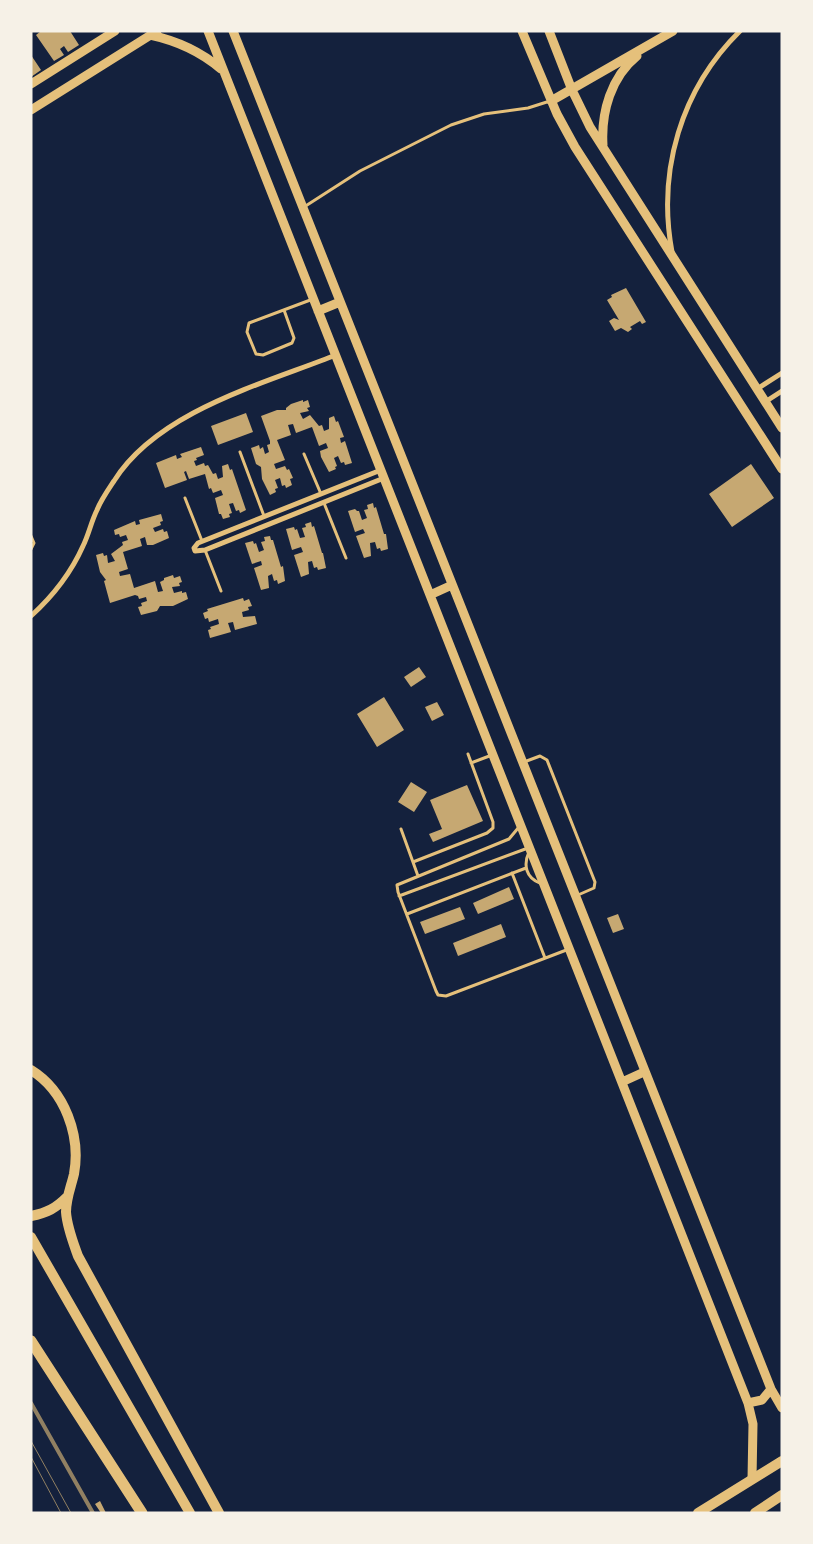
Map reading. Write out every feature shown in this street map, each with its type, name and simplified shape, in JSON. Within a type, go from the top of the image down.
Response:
[{"type":"main road","points":[[31,1070],[57,1094],[70,1119],[76,1146],[74,1174],[67,1197],[66,1214],[69,1229],[84,1269],[219,1513]]},
{"type":"main road","points":[[31,1216],[51,1210],[67,1197]]},
{"type":"main road","points":[[31,1237],[190,1513]]},
{"type":"main road","points":[[31,1341],[142,1513]]},
{"type":"main road","points":[[698,1513],[782,1461]]},
{"type":"main road","points":[[755,1513],[782,1495]]},
{"type":"street","points":[[31,84],[115,31]]},
{"type":"street","points":[[208,31],[748,1403],[753,1424],[752,1479]]},
{"type":"street","points":[[232,31],[644,1072],[771,1389],[782,1408]]},
{"type":"street","points":[[522,31],[550,101],[575,146],[782,469]]},
{"type":"street","points":[[549,31],[572,90],[603,148],[782,428]]},
{"type":"street","points":[[550,101],[673,31]]},
{"type":"street","points":[[673,257],[667,201],[675,143],[696,88],[718,55],[740,31]]},
{"type":"street","points":[[31,110],[154,33],[197,51],[224,71]]},
{"type":"street","points":[[603,148],[602,124],[608,100],[618,78],[634,59],[652,44]]},
{"type":"street","points":[[318,311],[340,302]]},
{"type":"street","points":[[31,616],[46,602],[67,575],[84,545],[96,510],[115,478],[140,450],[168,426],[200,409],[336,355]]},
{"type":"street","points":[[757,389],[782,373]]},
{"type":"street","points":[[765,402],[782,391]]},
{"type":"street","points":[[382,474],[324,502],[205,550],[195,551],[195,545],[202,542],[320,494],[382,474]]},
{"type":"street","points":[[430,595],[452,585]]},
{"type":"street","points":[[622,1082],[644,1072]]},
{"type":"street","points":[[748,1403],[762,1400],[771,1389]]},
{"type":"lane","points":[[302,208],[360,171],[452,125],[484,114],[528,108],[550,101]]},
{"type":"lane","points":[[284,310],[294,338],[292,343],[263,355],[256,354],[247,332],[247,326],[284,310],[313,299]]},
{"type":"lane","points":[[240,452],[264,517]]},
{"type":"lane","points":[[304,454],[320,494]]},
{"type":"lane","points":[[185,498],[202,542]]},
{"type":"lane","points":[[324,502],[346,558]]},
{"type":"lane","points":[[31,536],[34,544],[31,549]]},
{"type":"lane","points":[[205,550],[221,591]]},
{"type":"lane","points":[[412,862],[487,833],[492,828],[493,822],[468,754]]},
{"type":"lane","points":[[471,763],[493,754]]},
{"type":"lane","points":[[522,763],[540,756],[547,760],[595,882],[594,888],[575,896]]},
{"type":"lane","points":[[520,825],[509,839],[397,885],[438,995],[442,996],[569,949]]},
{"type":"lane","points":[[401,829],[418,876]]},
{"type":"lane","points":[[530,848],[525,862],[526,868],[532,879],[544,883]]},
{"type":"lane","points":[[400,896],[530,848]]},
{"type":"lane","points":[[407,914],[526,868]]},
{"type":"lane","points":[[512,874],[545,958]]},
{"type":"building","points":[[41,31],[70,31],[79,45],[68,52],[64,46],[60,49],[64,55],[54,61],[36,35]]},
{"type":"building","points":[[31,55],[41,70],[31,77]]},
{"type":"building","points":[[626,288],[646,322],[642,324],[640,321],[630,327],[632,329],[628,332],[621,328],[615,331],[609,321],[614,318],[619,320],[607,300],[612,297],[611,295]]},
{"type":"building","points":[[303,400],[303,402],[308,400],[310,407],[307,408],[309,411],[300,413],[303,419],[310,415],[319,426],[322,425],[324,431],[329,429],[329,418],[334,416],[336,422],[338,421],[344,437],[340,438],[341,443],[345,441],[352,463],[345,465],[344,462],[341,463],[338,456],[334,458],[337,466],[335,467],[336,469],[329,472],[320,451],[328,448],[326,443],[319,446],[312,427],[296,433],[293,424],[288,425],[291,435],[277,440],[285,460],[274,464],[276,469],[285,466],[287,470],[289,469],[293,478],[290,479],[292,485],[286,488],[285,485],[282,486],[280,478],[275,480],[278,488],[275,489],[276,492],[270,495],[262,479],[261,467],[256,464],[251,448],[259,445],[260,449],[263,447],[265,454],[269,452],[267,445],[270,444],[270,441],[261,416],[277,410],[286,410],[291,404]]},
{"type":"building","points":[[246,413],[253,432],[218,445],[211,426]]},
{"type":"building","points":[[201,447],[204,455],[196,458],[197,460],[194,461],[196,466],[204,463],[205,466],[208,465],[213,474],[216,473],[218,479],[223,477],[222,466],[228,464],[230,470],[232,469],[246,510],[240,513],[239,510],[236,511],[233,503],[229,504],[232,513],[229,514],[230,517],[223,519],[221,514],[219,514],[215,498],[223,495],[221,490],[213,493],[211,488],[209,489],[205,474],[189,479],[186,471],[184,472],[187,480],[165,488],[156,463],[176,455],[177,459],[182,457],[180,454]]},
{"type":"building","points":[[751,464],[774,498],[732,527],[709,494]]},
{"type":"building","points":[[373,503],[384,534],[386,534],[388,549],[381,551],[380,548],[377,549],[375,542],[370,543],[371,556],[364,558],[356,536],[365,533],[363,529],[355,532],[348,511],[355,509],[359,511],[362,520],[367,518],[364,510],[368,509],[367,505]]},
{"type":"building","points":[[161,514],[163,521],[160,522],[161,525],[153,528],[155,532],[163,529],[164,532],[167,531],[169,538],[153,545],[147,545],[145,537],[140,539],[142,546],[123,552],[128,569],[119,572],[120,576],[130,574],[134,588],[155,581],[158,592],[163,591],[160,582],[164,578],[173,575],[174,578],[180,576],[182,582],[179,583],[180,586],[172,587],[174,593],[186,592],[188,599],[173,606],[160,606],[157,611],[141,615],[138,607],[142,606],[141,603],[147,601],[146,597],[139,599],[135,595],[110,603],[104,581],[106,580],[100,572],[96,555],[103,553],[104,556],[107,555],[108,563],[115,561],[111,554],[123,545],[122,542],[128,540],[126,535],[120,537],[119,534],[115,535],[114,530],[135,521],[136,525],[140,524],[139,520]]},
{"type":"building","points":[[311,522],[323,553],[326,568],[318,570],[317,567],[314,568],[312,561],[308,562],[309,574],[301,577],[294,555],[303,552],[301,547],[292,550],[286,529],[294,527],[295,530],[297,529],[300,538],[305,537],[302,528],[306,527],[305,524]]},
{"type":"building","points":[[270,536],[281,567],[283,566],[285,581],[278,584],[277,580],[274,581],[272,574],[268,576],[269,588],[261,590],[254,568],[262,565],[261,561],[252,564],[245,543],[253,541],[254,544],[256,543],[259,552],[264,550],[261,542],[265,541],[264,537]]},
{"type":"building","points":[[243,598],[244,601],[249,599],[252,606],[248,607],[249,610],[242,612],[243,617],[255,616],[257,624],[235,630],[233,622],[228,623],[231,632],[210,638],[208,630],[211,629],[210,627],[219,624],[218,619],[209,622],[208,618],[205,619],[203,613],[208,611],[207,609]]},
{"type":"building","points":[[419,667],[426,677],[411,687],[404,677]]},
{"type":"building","points":[[384,697],[404,730],[377,747],[357,714]]},
{"type":"building","points":[[437,702],[444,715],[432,721],[425,707]]},
{"type":"building","points":[[411,782],[427,792],[414,812],[398,802]]},
{"type":"building","points":[[467,785],[483,821],[433,842],[429,834],[442,829],[430,800]]},
{"type":"building","points":[[509,887],[514,899],[478,914],[473,903]]},
{"type":"building","points":[[460,907],[465,919],[425,934],[420,922]]},
{"type":"building","points":[[618,914],[624,929],[613,933],[607,918]]},
{"type":"building","points":[[501,924],[506,937],[458,956],[453,943]]},
{"type":"building","points":[[100,1501],[106,1513],[101,1513],[95,1504]]},
{"type":"tram line","points":[[31,1441],[71,1513]]},
{"type":"tram line","points":[[31,1457],[61,1513]]},
{"type":"railway","points":[[31,1403],[93,1513]]}]
